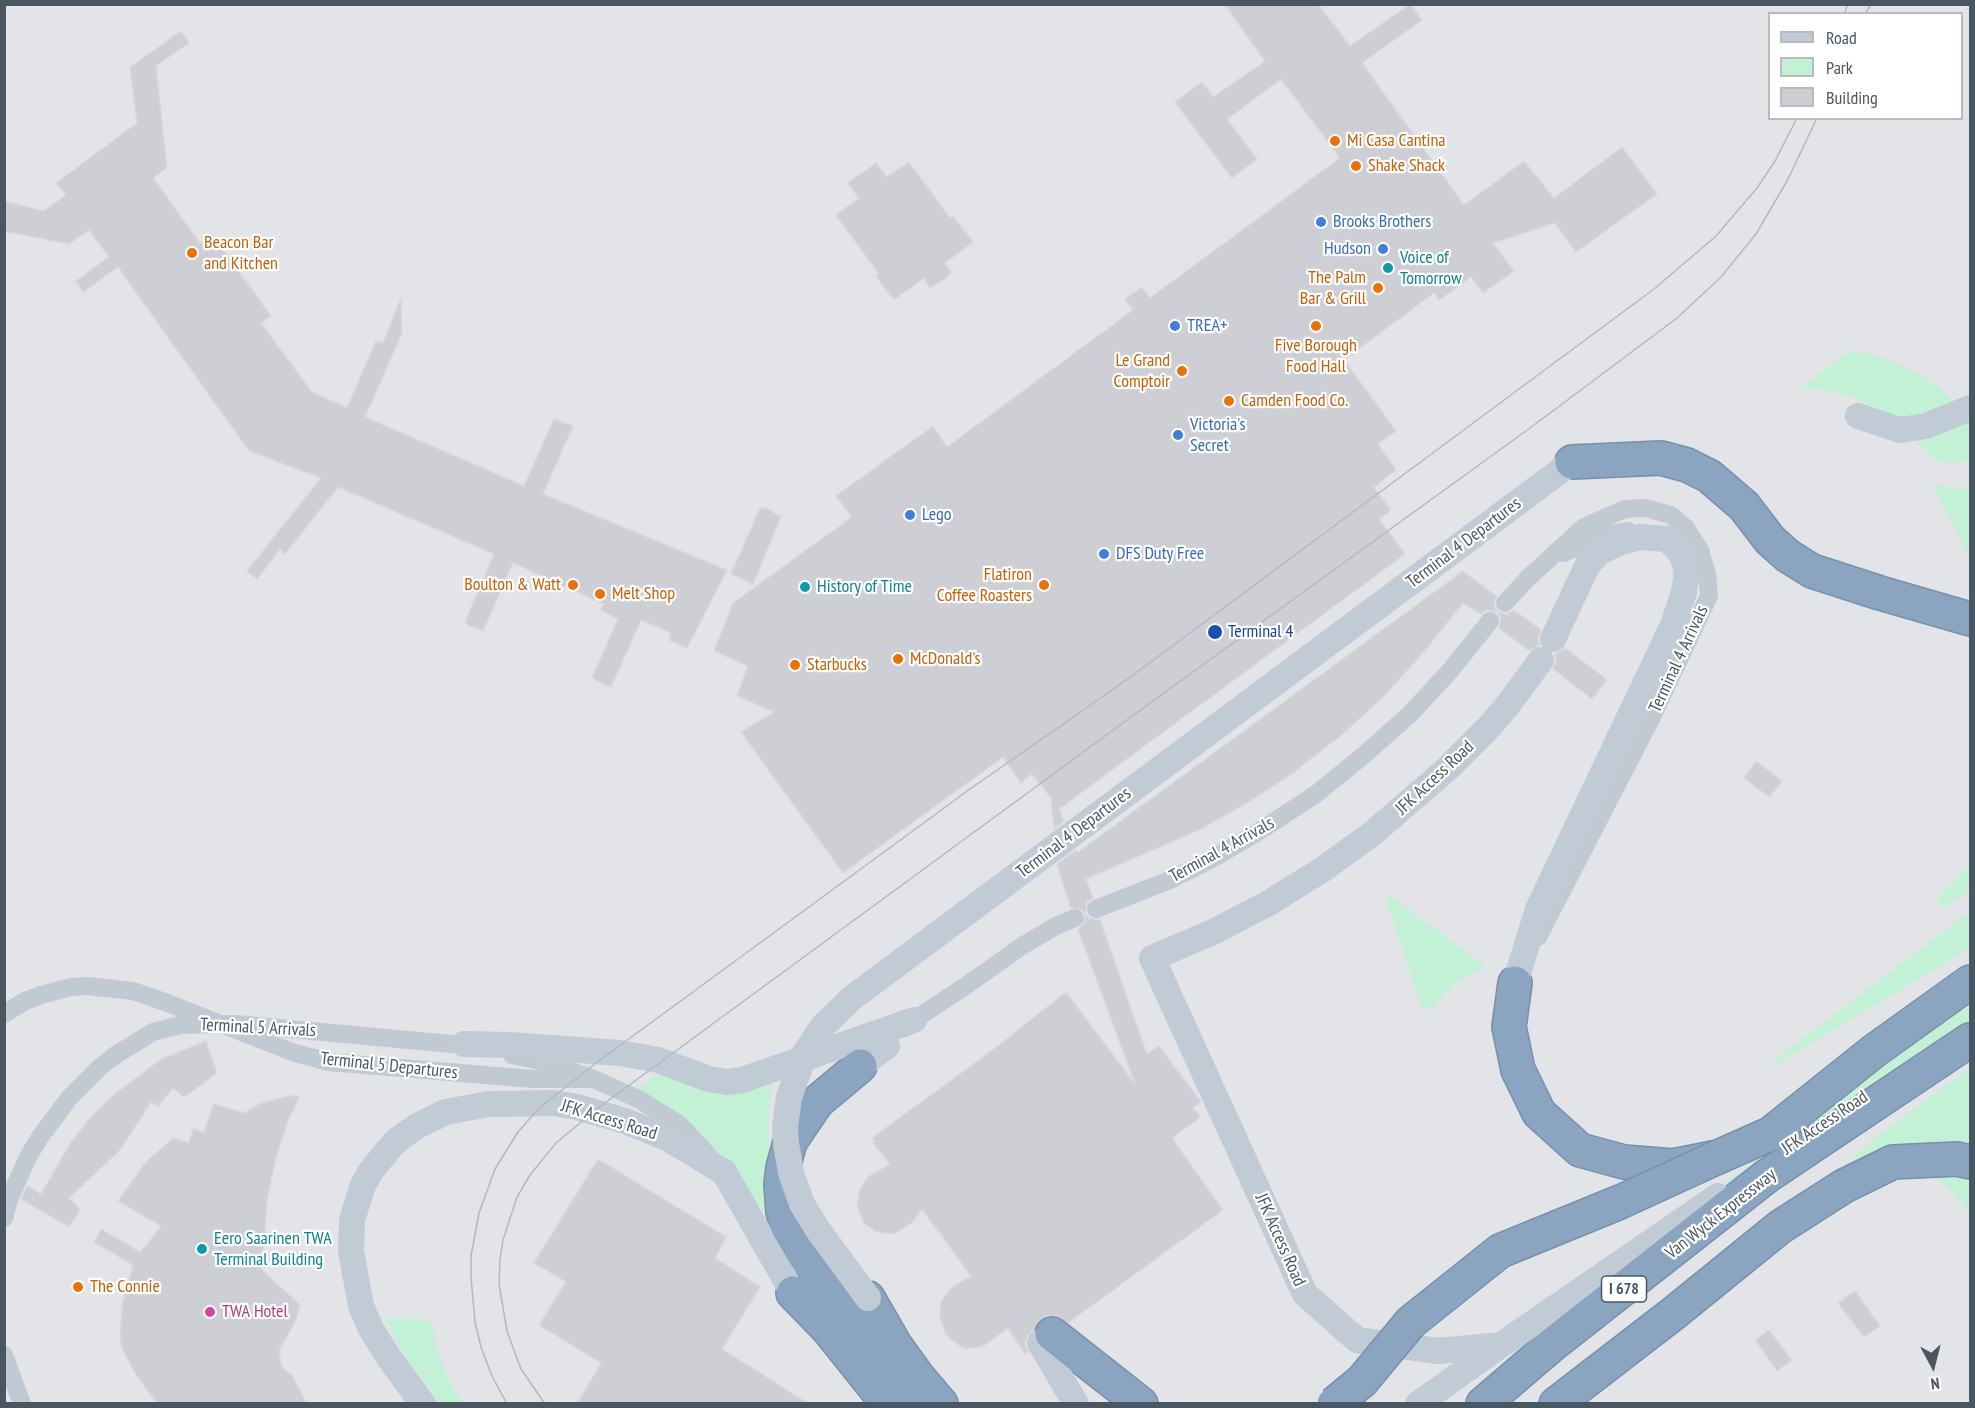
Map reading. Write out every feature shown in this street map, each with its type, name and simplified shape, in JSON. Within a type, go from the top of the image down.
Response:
[{"type":"highway","points":[[1572,462],[1661,458],[1687,465],[1708,476],[1744,506],[1770,540],[1788,556],[1812,571],[1971,619]]},
{"type":"highway","points":[[1334,1404],[1362,1381],[1411,1323],[1500,1251],[1620,1202],[1770,1134],[1874,1051],[1971,982]]},
{"type":"highway","points":[[1515,983],[1509,1027],[1518,1070],[1539,1113],[1575,1146],[1624,1162],[1673,1166],[1718,1157]]},
{"type":"highway","name":"Van Wyck Expressway","points":[[1483,1404],[1553,1344],[1767,1176],[1971,1040]]},
{"type":"highway","points":[[860,1066],[817,1102],[790,1142],[782,1184],[783,1212],[794,1238],[897,1380],[918,1404]]},
{"type":"highway","points":[[1556,1404],[1780,1227],[1844,1186],[1893,1162],[1957,1159],[1971,1162]]},
{"type":"highway","points":[[794,1293],[828,1329],[888,1404]]},
{"type":"highway","points":[[868,1298],[895,1345],[941,1404]]},
{"type":"highway","points":[[1046,1339],[1141,1404]]},
{"type":"street","points":[[1858,416],[1900,430],[1926,426],[1971,408]]},
{"type":"street","name":"Terminal 4 Departures","points":[[868,1298],[818,1230],[802,1204],[793,1181],[788,1158],[786,1127],[789,1097],[805,1053],[823,1026],[869,984],[1572,462]]},
{"type":"street","name":"Terminal 4 Arrivals","points":[[1505,603],[1584,526],[1625,509],[1645,508],[1671,515],[1686,528],[1700,550],[1707,574],[1709,596],[1653,716],[1515,983]]},
{"type":"street","points":[[1515,983],[1538,909],[1673,625],[1684,592],[1687,571],[1681,553],[1667,539],[1638,528],[1596,537],[1548,560]]},
{"type":"street","name":"JFK Access Road","points":[[1667,539],[1640,537],[1618,543],[1600,552],[1588,564],[1547,649],[1513,698],[1489,727],[1447,770],[1373,833],[1322,870],[1268,904],[1213,932],[1152,958],[1305,1294],[1357,1340],[1438,1351],[1501,1345],[1971,1023]]},
{"type":"street","name":"Terminal 4 Arrivals","points":[[1096,909],[1161,884],[1212,859],[1316,794],[1409,715],[1449,672],[1490,621]]},
{"type":"street","points":[[860,1066],[887,1046],[914,1020],[1022,946],[1074,918]]},
{"type":"street","name":"Terminal 5 Departures","points":[[4,1014],[25,1001],[57,990],[87,986],[119,988],[148,996],[292,1052],[330,1062],[533,1079],[594,1078],[640,1100],[680,1125],[724,1172]]},
{"type":"street","points":[[464,1044],[620,1053],[657,1060],[709,1079],[727,1082],[742,1080],[914,1020]]},
{"type":"street","name":"Terminal 5 Arrivals","points":[[4,1218],[10,1197],[29,1155],[70,1097],[114,1056],[153,1032],[180,1025],[236,1023],[464,1044],[545,1062],[594,1078]]},
{"type":"street","name":"JFK Access Road","points":[[423,1404],[396,1370],[369,1323],[358,1293],[351,1251],[352,1220],[363,1185],[380,1159],[406,1133],[432,1118],[459,1108],[504,1103],[554,1103],[577,1107],[649,1130],[669,1139],[724,1172],[794,1293]]},
{"type":"street","points":[[1046,1339],[1076,1404]]},
{"type":"street","points":[[1418,1404],[1501,1345]]},
{"type":"street","points":[[4,1355],[22,1404]]},
{"type":"shaded area","points":[[5,5],[1970,5],[1970,1403],[5,1404]]},
{"type":"green space","points":[[1851,350],[1879,356],[1905,367],[1931,381],[1954,402],[1970,422],[1970,460],[1944,462],[1931,456],[1882,411],[1856,398],[1831,391],[1801,388]]},
{"type":"green space","points":[[1932,483],[1957,489],[1970,488],[1970,558]]},
{"type":"green space","points":[[1970,865],[1970,890],[1944,908],[1936,899]]},
{"type":"green space","points":[[1390,896],[1485,967],[1466,976],[1451,987],[1429,1010],[1424,1009],[1420,1004],[1386,899]]},
{"type":"green space","points":[[1970,913],[1970,948],[1775,1065],[1772,1062],[1959,920]]},
{"type":"green space","points":[[1970,1001],[1970,1026],[1441,1403],[1572,1293],[1808,1123]]},
{"type":"green space","points":[[1970,1068],[1970,1214],[1955,1193],[1926,1168],[1855,1162],[1854,1157],[1880,1134]]},
{"type":"green space","points":[[661,1071],[774,1080],[769,1102],[769,1153],[765,1191],[774,1228],[729,1164],[686,1122],[664,1105],[637,1089]]},
{"type":"green space","points":[[385,1318],[431,1321],[437,1348],[450,1382],[462,1403],[441,1403],[406,1359]]},
{"type":"building","name":"Terminal 4","points":[[1224,4],[1318,4],[1350,46],[1410,4],[1422,20],[1362,63],[1464,205],[1524,161],[1554,198],[1622,147],[1657,194],[1576,252],[1555,223],[1493,243],[1514,271],[1483,293],[1471,277],[1439,300],[1434,293],[1344,360],[1396,431],[1378,444],[1396,470],[1374,487],[1391,510],[1379,519],[1405,554],[1059,809],[1064,821],[1054,829],[1051,798],[1032,774],[1021,783],[1003,757],[843,873],[741,732],[774,712],[737,696],[748,666],[714,651],[733,603],[852,517],[836,496],[933,426],[947,447],[1133,310],[1125,299],[1142,287],[1150,298],[1340,158],[1281,79],[1227,119],[1257,159],[1232,178],[1175,102],[1202,82],[1213,97],[1265,61]]},
{"type":"building","points":[[181,31],[189,43],[156,66],[167,168],[153,178],[200,243],[212,234],[271,316],[261,323],[312,392],[347,408],[376,341],[383,343],[401,298],[402,333],[365,417],[524,486],[554,419],[573,426],[543,494],[727,570],[687,648],[669,640],[671,633],[641,620],[611,687],[605,685],[592,678],[618,619],[601,610],[604,604],[513,563],[483,631],[470,626],[465,622],[494,554],[338,487],[285,554],[280,549],[257,579],[247,571],[321,478],[249,451],[118,267],[83,292],[76,281],[109,257],[89,230],[69,244],[4,231],[4,201],[44,211],[66,195],[56,183],[137,123],[130,67]]},
{"type":"building","points":[[909,162],[950,218],[953,216],[973,242],[945,263],[951,272],[946,278],[930,288],[924,278],[894,300],[876,276],[879,274],[836,215],[859,198],[847,183],[876,163],[887,177]]},
{"type":"building","points":[[760,508],[766,508],[781,517],[753,584],[731,574]]},
{"type":"building","points":[[1463,571],[1496,596],[1494,606],[1498,612],[1508,614],[1514,610],[1541,630],[1538,640],[1540,645],[1529,651],[1499,628],[1501,618],[1497,612],[1486,610],[1481,614],[1463,603],[1385,695],[1345,732],[1293,773],[1247,803],[1199,830],[1086,879],[1093,898],[1087,902],[1085,913],[1081,909],[1071,908],[1057,864],[1076,850],[1077,853]]},
{"type":"building","points":[[1565,648],[1607,680],[1592,699],[1553,669],[1556,662],[1555,654]]},
{"type":"building","points":[[1756,761],[1782,781],[1769,797],[1744,778]]},
{"type":"building","points":[[1086,914],[1089,918],[1100,920],[1147,1054],[1159,1046],[1201,1102],[1193,1108],[1200,1117],[1172,1138],[1223,1210],[1068,1323],[1055,1316],[1045,1317],[1038,1322],[1027,1336],[1025,1344],[1028,1352],[1025,1354],[1008,1328],[985,1345],[964,1348],[945,1333],[940,1317],[941,1301],[951,1288],[971,1276],[922,1209],[912,1223],[894,1234],[876,1232],[864,1223],[857,1206],[860,1189],[869,1176],[890,1164],[873,1143],[875,1142],[872,1138],[998,1046],[1066,992],[1135,1084],[1078,929],[1084,924]]},
{"type":"building","points":[[206,1041],[217,1073],[184,1097],[173,1088],[158,1106],[151,1102],[120,1150],[69,1198],[80,1210],[69,1227],[21,1199],[27,1186],[41,1194],[71,1142],[92,1116],[115,1094],[161,1059]]},
{"type":"building","name":"Eero Saarinen TWA Terminal Building","points":[[287,1096],[300,1096],[288,1121],[275,1161],[267,1201],[264,1247],[258,1260],[262,1270],[300,1305],[296,1320],[279,1351],[282,1367],[292,1375],[307,1404],[158,1404],[136,1375],[122,1348],[120,1337],[122,1306],[133,1265],[94,1242],[101,1229],[140,1252],[148,1243],[161,1226],[118,1201],[145,1163],[173,1138],[189,1143],[193,1129],[204,1132],[214,1104],[245,1113],[259,1104]]},
{"type":"building","points":[[598,1159],[726,1237],[715,1258],[760,1287],[722,1349],[809,1404],[577,1404],[601,1363],[539,1325],[566,1282],[534,1263]]},
{"type":"building","points":[[1855,1291],[1880,1326],[1864,1337],[1838,1303]]},
{"type":"building","points":[[1769,1330],[1792,1360],[1777,1371],[1755,1340]]},
{"type":"tram line","points":[[1845,12],[1848,4]]},
{"type":"tram line","points":[[1866,12],[1871,4]]},
{"type":"tram line","points":[[507,1404],[492,1376],[481,1347],[475,1322],[471,1256],[479,1213],[495,1169],[518,1132],[539,1108],[596,1063],[970,789],[1125,681],[1654,289],[1716,236],[1757,188],[1775,161],[1796,120]]},
{"type":"tram line","points":[[545,1404],[521,1369],[507,1331],[499,1284],[500,1260],[503,1240],[517,1197],[530,1175],[556,1143],[598,1108],[1530,428],[1677,318],[1721,277],[1756,234],[1787,181],[1816,120]]},
{"type":"place","name":"Mi Casa Cantina","points":[[1335,141]]},
{"type":"place","name":"Shake Shack","points":[[1356,166]]},
{"type":"place","name":"Brooks Brothers","points":[[1321,222]]},
{"type":"place","name":"Hudson","points":[[1383,249]]},
{"type":"place","name":"Beacon Bar and Kitchen","points":[[192,253]]},
{"type":"place","name":"Voice of Tomorrow","points":[[1388,268]]},
{"type":"place","name":"The Palm Bar & Grill","points":[[1378,288]]},
{"type":"place","name":"TREA+","points":[[1175,326]]},
{"type":"place","name":"Five Borough Food Hall","points":[[1316,326]]},
{"type":"place","name":"Le Grand Comptoir","points":[[1182,371]]},
{"type":"place","name":"Camden Food Co.","points":[[1229,401]]},
{"type":"place","name":"Victoria's Secret","points":[[1178,435]]},
{"type":"place","name":"Lego","points":[[910,515]]},
{"type":"place","name":"DFS Duty Free","points":[[1104,554]]},
{"type":"place","name":"Boulton & Watt","points":[[573,585]]},
{"type":"place","name":"Flatiron Coffee Roasters","points":[[1044,585]]},
{"type":"place","name":"History of Time","points":[[805,587]]},
{"type":"place","name":"Melt Shop","points":[[600,594]]},
{"type":"place","name":"Terminal 4","points":[[1215,632]]},
{"type":"place","name":"McDonald's","points":[[898,659]]},
{"type":"place","name":"Starbucks","points":[[795,665]]},
{"type":"place","name":"Eero Saarinen TWA Terminal Building","points":[[202,1249]]},
{"type":"place","name":"The Connie","points":[[78,1287]]},
{"type":"place","name":"TWA Hotel","points":[[210,1312]]}]
